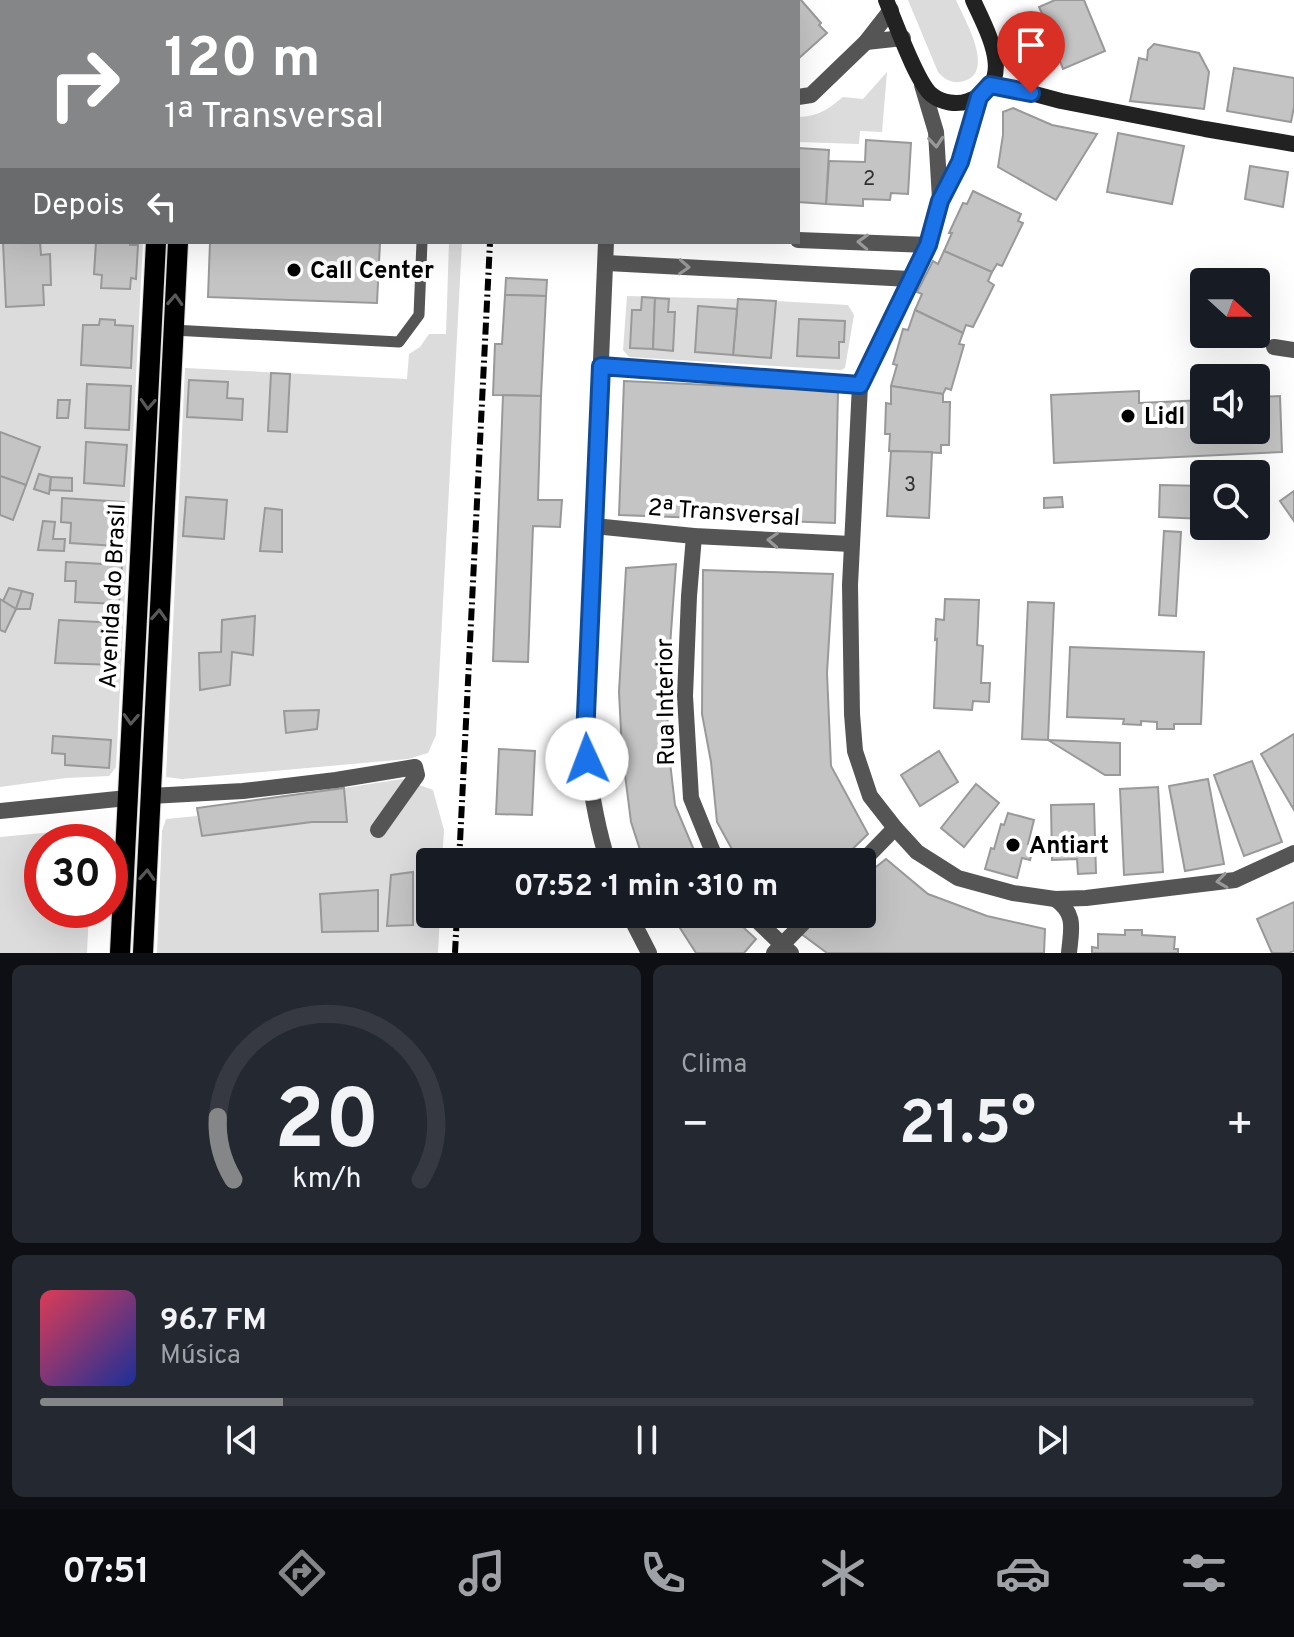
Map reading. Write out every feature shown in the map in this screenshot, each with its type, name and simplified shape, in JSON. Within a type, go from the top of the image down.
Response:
[{"type":"main road","points":[[889,5],[922,85],[948,103],[964,103],[989,84],[997,55],[973,0]]},
{"type":"main road","points":[[989,84],[1085,106],[1294,144]]},
{"type":"main road","name":"Avenida do Brasil","points":[[120,953],[156,244]]},
{"type":"main road","name":"Avenida do Brasil","points":[[143,953],[178,244]]},
{"type":"street","points":[[800,97],[811,95],[866,42],[889,5]]},
{"type":"street","points":[[866,42],[903,38]]},
{"type":"street","points":[[989,84],[960,162],[940,201],[928,245],[860,385],[851,544],[852,714],[855,751],[870,796],[917,852],[958,878],[1013,893],[1055,899],[1235,880],[1294,853]]},
{"type":"street","points":[[922,85],[936,132],[940,201]]},
{"type":"street","points":[[800,240],[928,245]]},
{"type":"street","points":[[604,848],[589,781],[585,738],[606,244]]},
{"type":"street","points":[[607,263],[910,279]]},
{"type":"street","points":[[1274,347],[1294,350]]},
{"type":"street","points":[[601,366],[860,385]]},
{"type":"street","name":"2ª Transversal","points":[[594,526],[694,536],[851,544]]},
{"type":"street","name":"Rua Interior","points":[[694,536],[685,696],[691,798],[711,848]]},
{"type":"street","points":[[150,796],[243,791],[415,767],[417,775],[378,830]]},
{"type":"street","points":[[0,811],[127,798]]},
{"type":"street","points":[[876,848],[895,828]]},
{"type":"street","points":[[1055,899],[1070,914],[1069,953]]},
{"type":"street","points":[[636,928],[649,953]]},
{"type":"street","points":[[762,928],[782,950],[800,928]]},
{"type":"lane","points":[[173,330],[399,342],[419,315],[422,244]]},
{"type":"shaded area","points":[[908,0],[956,0],[976,46],[977,69],[971,78],[954,82],[938,72]]},
{"type":"shaded area","points":[[887,72],[882,132],[860,131],[859,144],[800,142],[800,117],[822,112],[843,97],[863,99]]},
{"type":"shaded area","points":[[0,244],[143,244],[116,767],[109,776],[0,787]]},
{"type":"shaded area","points":[[449,244],[462,244],[436,735],[428,753],[408,759],[182,779],[166,777],[185,368],[407,379],[409,354],[420,347],[429,334],[446,334]]},
{"type":"shaded area","points":[[627,296],[848,305],[854,315],[845,368],[629,357],[623,350]]},
{"type":"shaded area","points":[[402,779],[433,790],[444,830],[443,848],[416,848],[416,928],[439,928],[438,953],[157,953],[162,831],[166,819],[197,816],[203,836],[312,822],[347,822],[344,788]]},
{"type":"shaded area","points":[[24,835],[24,928],[88,928],[87,953],[0,953],[0,837]]},
{"type":"building","points":[[800,0],[821,23],[819,25],[827,33],[800,57]]},
{"type":"building","points":[[1055,0],[1084,0],[1105,51],[1063,69],[1058,56],[1054,58],[1048,44],[1052,42],[1040,22],[1045,20],[1039,7]]},
{"type":"building","points":[[1154,44],[1199,53],[1209,72],[1204,109],[1130,101],[1139,58],[1147,60],[1148,50]]},
{"type":"building","points":[[1234,68],[1294,78],[1291,122],[1227,111]]},
{"type":"building","points":[[1013,108],[1052,125],[1097,134],[1056,200],[998,167],[1003,112]]},
{"type":"building","points":[[1118,133],[1184,146],[1172,204],[1107,192]]},
{"type":"building","points":[[866,140],[911,143],[908,194],[891,193],[890,200],[863,199],[863,206],[826,204],[829,161],[865,162]]},
{"type":"building","points":[[800,148],[829,150],[826,204],[800,202]]},
{"type":"building","points":[[1250,166],[1288,172],[1283,207],[1245,199]]},
{"type":"building","points":[[973,191],[1021,214],[1018,221],[1023,223],[1002,266],[997,264],[992,272],[944,251],[963,203],[967,204]]},
{"type":"building","points":[[3,244],[40,244],[41,255],[50,254],[51,285],[43,285],[44,305],[6,307]]},
{"type":"building","points":[[96,244],[138,245],[136,279],[131,278],[130,289],[101,288],[102,275],[94,274]]},
{"type":"building","name":"Call Center","points":[[210,244],[380,244],[377,303],[208,297]]},
{"type":"building","points":[[944,251],[992,272],[988,281],[994,285],[973,327],[966,325],[963,333],[915,310],[922,294],[917,292],[933,261],[938,264]]},
{"type":"building","points":[[506,278],[547,280],[546,296],[505,295]]},
{"type":"building","points":[[505,295],[546,296],[541,396],[493,395],[495,344],[502,344]]},
{"type":"building","points":[[642,297],[655,298],[653,349],[630,348],[632,310],[641,310]]},
{"type":"building","points":[[655,298],[669,299],[668,312],[675,312],[673,351],[653,349]]},
{"type":"building","points":[[738,299],[776,301],[771,358],[733,355]]},
{"type":"building","points":[[698,306],[737,309],[733,355],[695,352]]},
{"type":"building","points":[[915,310],[963,333],[959,344],[964,345],[951,390],[946,388],[943,394],[891,386],[897,365],[893,364],[903,329],[908,330]]},
{"type":"building","points":[[100,319],[115,320],[115,325],[133,326],[131,368],[81,365],[83,325],[99,325]]},
{"type":"building","points":[[799,319],[845,321],[844,342],[839,342],[839,358],[797,356]]},
{"type":"building","points":[[271,373],[290,374],[287,432],[268,431]]},
{"type":"building","points":[[189,380],[228,382],[227,398],[243,399],[242,420],[187,417]]},
{"type":"building","points":[[624,381],[838,391],[835,523],[619,515]]},
{"type":"building","points":[[87,384],[131,386],[129,430],[85,428]]},
{"type":"building","points":[[891,386],[943,394],[943,402],[950,402],[949,445],[941,445],[941,453],[889,451],[890,434],[885,434],[886,403],[891,404]]},
{"type":"building","name":"Lidl","points":[[1139,391],[1139,403],[1190,401],[1190,444],[1270,444],[1270,396],[1280,396],[1282,452],[1054,463],[1051,395]]},
{"type":"building","points":[[503,395],[541,396],[538,500],[562,500],[560,527],[533,526],[528,662],[493,661]]},
{"type":"building","points":[[58,400],[70,400],[68,418],[57,418]]},
{"type":"building","points":[[0,432],[40,447],[26,485],[0,476]]},
{"type":"building","points":[[86,442],[127,445],[124,486],[84,483]]},
{"type":"building","points":[[891,451],[932,452],[929,518],[887,516]]},
{"type":"building","points":[[39,474],[51,477],[49,494],[34,489]]},
{"type":"building","points":[[0,476],[26,485],[13,520],[0,515]]},
{"type":"building","points":[[51,477],[72,478],[72,491],[50,490]]},
{"type":"building","points":[[1160,485],[1190,486],[1190,518],[1159,517]]},
{"type":"building","points":[[1294,491],[1294,521],[1280,501]]},
{"type":"building","points":[[186,497],[227,500],[224,539],[183,536]]},
{"type":"building","points":[[1062,497],[1063,507],[1044,508],[1044,498]]},
{"type":"building","points":[[62,498],[124,502],[122,536],[117,536],[116,546],[70,543],[71,523],[61,522]]},
{"type":"building","points":[[265,508],[282,510],[282,552],[260,551]]},
{"type":"building","points":[[43,521],[55,522],[53,539],[65,539],[64,551],[38,550]]},
{"type":"building","points":[[1164,531],[1181,532],[1176,616],[1159,615]]},
{"type":"building","points":[[66,562],[122,565],[119,604],[75,602],[76,581],[65,581]]},
{"type":"building","points":[[676,564],[667,687],[668,745],[675,805],[693,848],[639,848],[631,822],[622,751],[619,692],[626,568]]},
{"type":"building","points":[[703,570],[833,574],[827,673],[831,766],[868,834],[854,848],[731,848],[717,822],[702,714]]},
{"type":"building","points":[[9,588],[22,591],[16,609],[3,601]]},
{"type":"building","points":[[22,591],[33,594],[30,609],[16,609]]},
{"type":"building","points":[[0,599],[16,609],[5,632],[0,630]]},
{"type":"building","points":[[945,599],[979,600],[977,645],[983,646],[981,683],[990,683],[989,702],[973,701],[972,710],[934,708],[936,619],[944,620]]},
{"type":"building","points":[[1028,602],[1054,603],[1048,740],[1022,739]]},
{"type":"building","points":[[255,616],[253,655],[232,652],[230,685],[200,690],[199,653],[221,652],[222,620]]},
{"type":"building","points":[[59,620],[118,623],[116,665],[55,663]]},
{"type":"building","points":[[1070,647],[1204,652],[1201,724],[1174,724],[1174,729],[1157,729],[1157,722],[1123,724],[1124,719],[1067,717]]},
{"type":"building","points":[[319,710],[317,729],[286,733],[284,711]]},
{"type":"building","points":[[1294,734],[1294,810],[1261,754]]},
{"type":"building","points":[[53,736],[111,740],[109,768],[65,765],[65,754],[52,753]]},
{"type":"building","points":[[1048,740],[1120,743],[1120,775],[1105,775]]},
{"type":"building","points":[[499,749],[535,751],[532,815],[496,814]]},
{"type":"building","points":[[939,751],[958,782],[920,806],[901,775]]},
{"type":"building","points":[[1252,761],[1282,842],[1244,856],[1214,775]]},
{"type":"building","points":[[1208,779],[1224,864],[1185,871],[1169,786]]},
{"type":"building","points":[[976,784],[999,803],[964,847],[941,828]]},
{"type":"building","points":[[1158,787],[1163,872],[1124,875],[1120,789]]},
{"type":"building","points":[[344,788],[347,822],[312,822],[202,836],[197,808]]},
{"type":"building","points":[[1094,804],[1096,873],[1078,874],[1077,859],[1052,860],[1051,805]]},
{"type":"building","name":"Antiart","points":[[1008,813],[1034,820],[1028,844],[1034,845],[1030,860],[1022,858],[1017,878],[985,869],[991,848],[994,849],[1001,824],[1004,825]]},
{"type":"building","points":[[886,859],[928,894],[987,916],[1045,929],[1044,953],[827,953],[796,930],[876,928],[876,867]]},
{"type":"building","points":[[413,872],[413,925],[387,926],[391,875]]},
{"type":"building","points":[[378,890],[378,931],[322,932],[320,894]]},
{"type":"building","points":[[1294,902],[1294,951],[1272,953],[1257,919]]},
{"type":"building","points":[[680,928],[744,928],[756,939],[744,953],[696,953]]},
{"type":"building","points":[[1125,930],[1142,930],[1142,935],[1175,937],[1174,949],[1178,949],[1178,953],[1092,953],[1092,947],[1098,948],[1098,934],[1125,935]]},
{"type":"railway","points":[[460,848],[490,244]]},
{"type":"railway","points":[[455,953],[456,928]]},
{"type":"place","name":"Call Center","points":[[294,270]]},
{"type":"place","name":"Lidl","points":[[1128,416]]},
{"type":"place","name":"Antiart","points":[[1013,845]]},
{"type":"route","points":[[587,759],[585,738],[601,366],[860,385],[928,245],[940,201],[960,162],[979,97],[990,85],[1031,93]]}]
